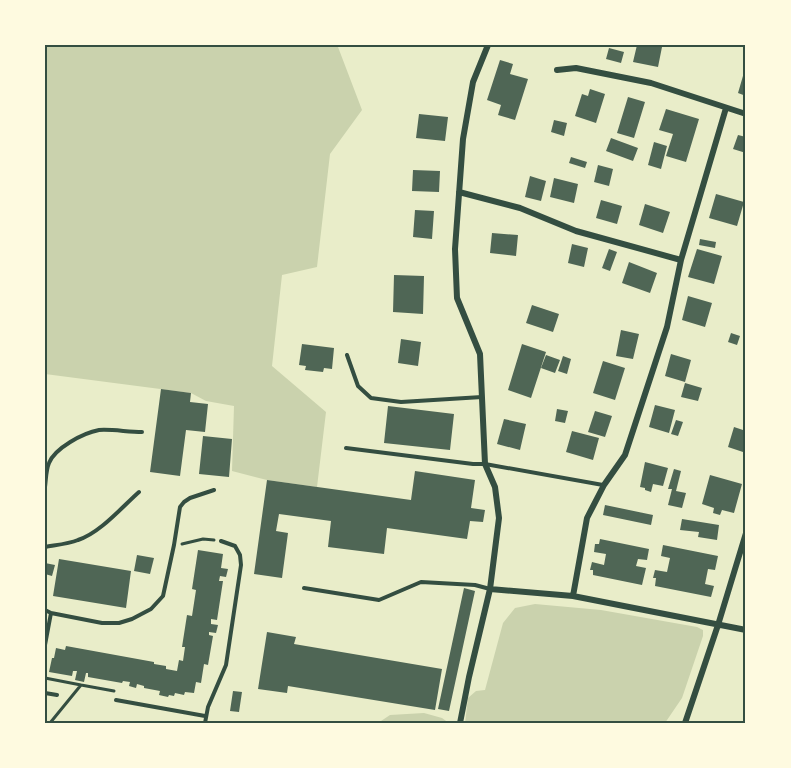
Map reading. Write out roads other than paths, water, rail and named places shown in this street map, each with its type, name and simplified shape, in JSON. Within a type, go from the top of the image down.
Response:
[{"type":"street","points":[[460,723],[490,589],[499,518],[495,487],[485,464],[480,354],[457,298],[455,249],[462,139],[473,82],[488,45]]},
{"type":"street","points":[[557,70],[576,68],[651,83],[746,114]]},
{"type":"street","points":[[573,596],[587,518],[604,485],[625,455],[667,327],[681,260],[726,108]]},
{"type":"street","points":[[459,192],[520,208],[576,231],[681,260]]},
{"type":"street","points":[[685,723],[746,533]]},
{"type":"street","points":[[490,589],[573,596],[746,630]]},
{"type":"lane","points":[[347,355],[358,386],[371,398],[401,402],[482,396]]},
{"type":"lane","points":[[45,487],[48,464],[54,455],[78,438],[101,430],[142,432]]},
{"type":"lane","points":[[346,448],[485,464],[604,485]]},
{"type":"lane","points":[[45,610],[102,623],[119,623],[142,615],[163,596],[180,507],[198,494],[214,490]]},
{"type":"lane","points":[[45,547],[88,536],[139,492]]},
{"type":"lane","points":[[205,723],[208,707],[226,666],[241,566],[240,555],[235,546],[221,541]]},
{"type":"lane","points":[[304,588],[379,600],[421,582],[475,585],[490,589]]},
{"type":"lane","points":[[45,645],[51,613]]},
{"type":"lane","points":[[45,693],[57,695]]},
{"type":"lane","points":[[116,700],[205,716]]}]
